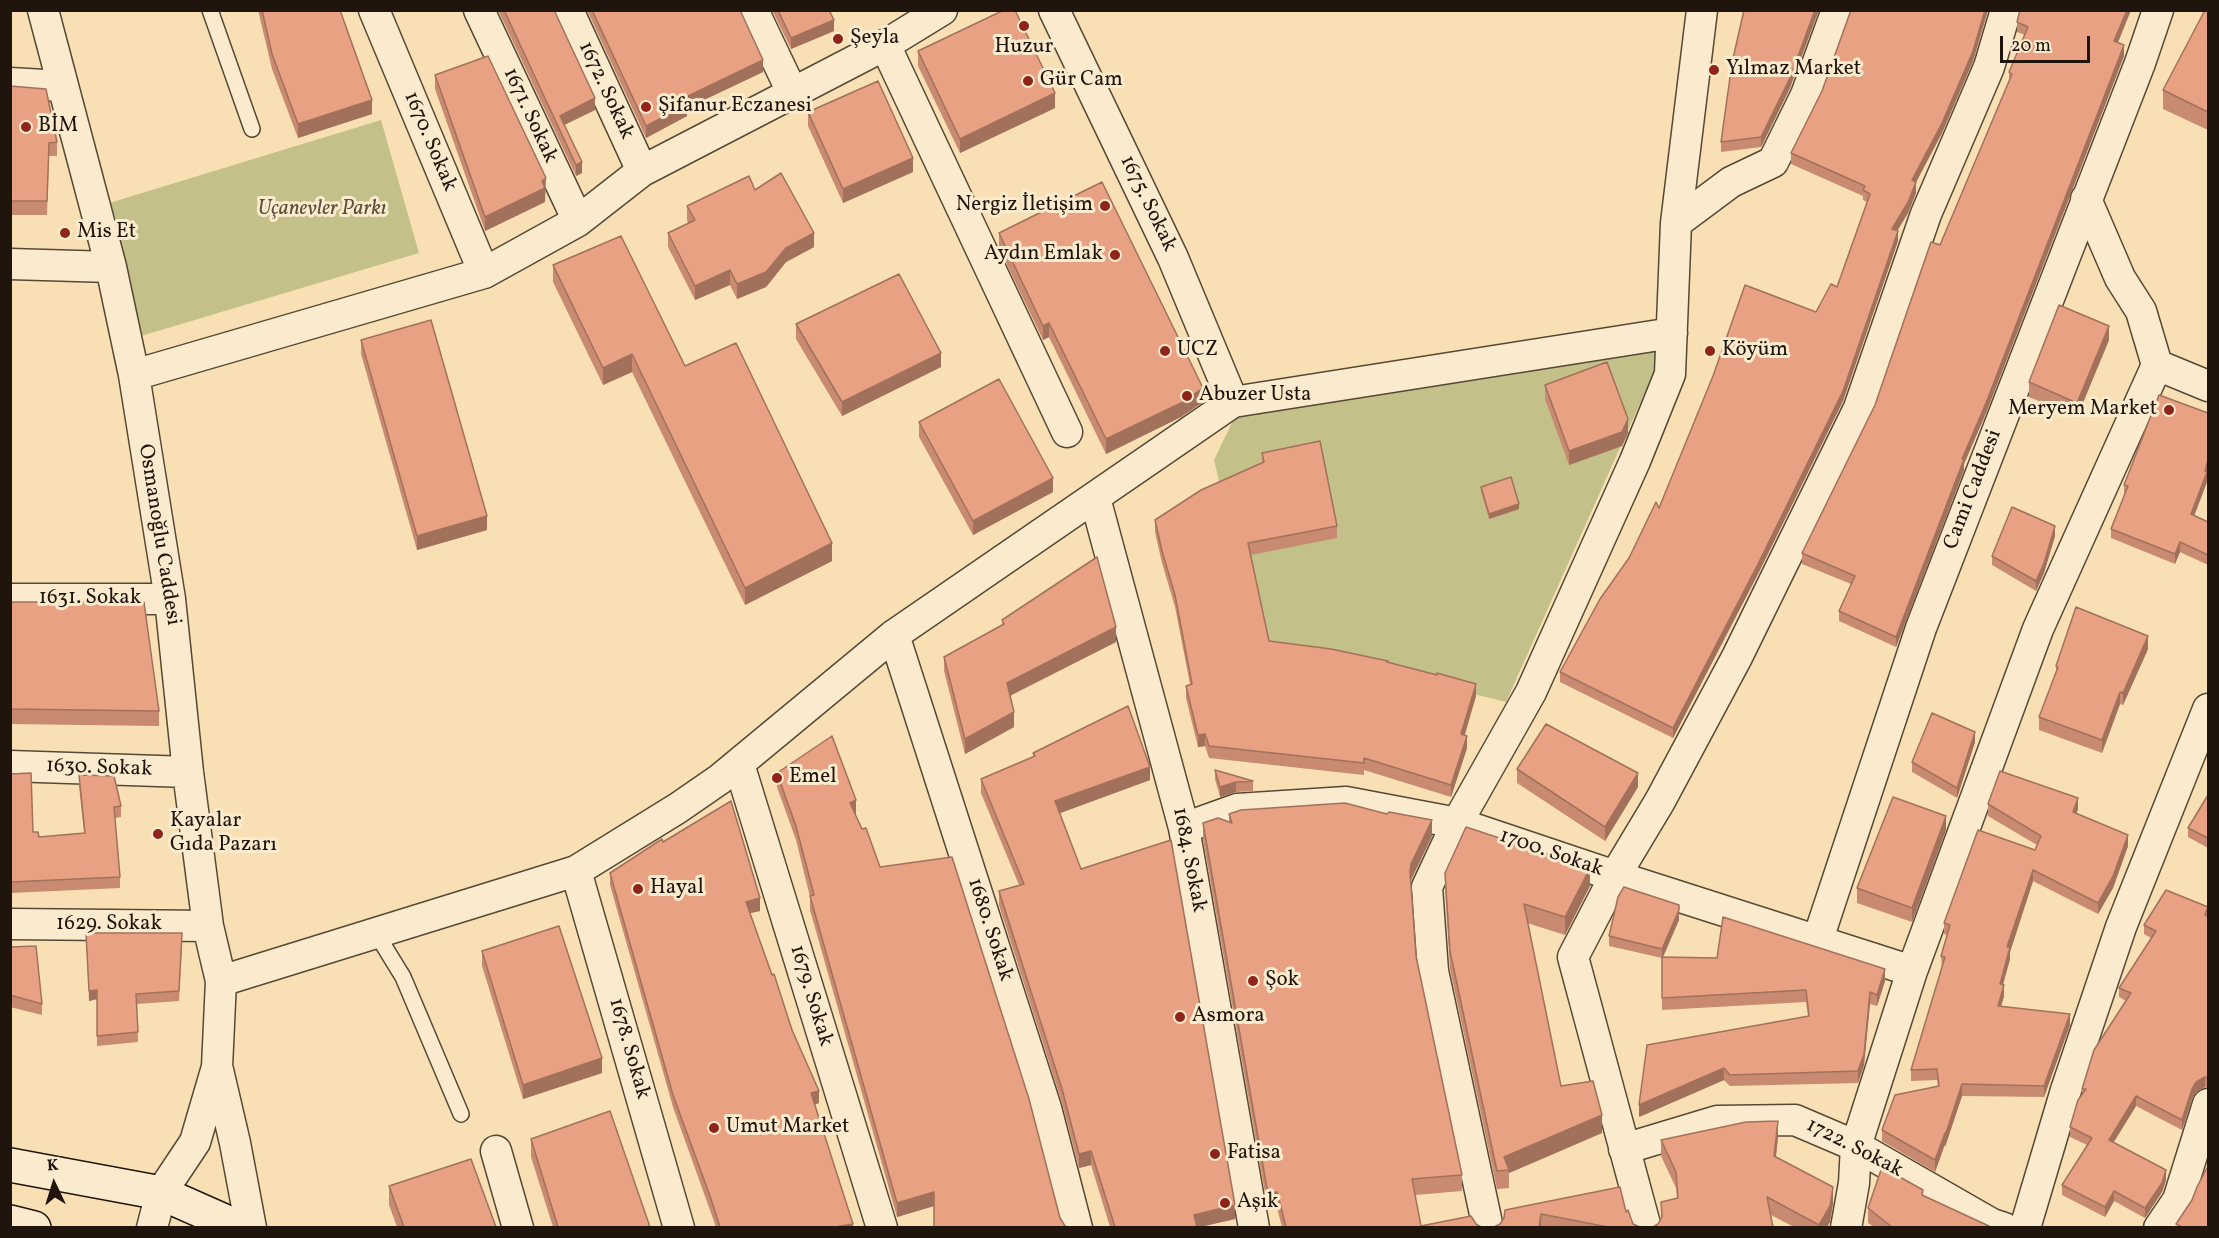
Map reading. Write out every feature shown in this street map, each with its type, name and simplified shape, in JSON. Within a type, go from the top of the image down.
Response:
[{"type":"main road","points":[[10,1165],[161,1193],[240,1227]]},
{"type":"main road","points":[[10,1222],[34,1227]]},
{"type":"street","name":"Osmanoğlu Caddesi","points":[[43,10],[111,267],[134,375],[170,599],[188,772],[208,926],[221,981],[217,1067]]},
{"type":"street","name":"1670. Sokak","points":[[374,10],[484,273]]},
{"type":"street","name":"1671. Sokak","points":[[479,10],[578,221]]},
{"type":"street","name":"1672. Sokak","points":[[568,10],[642,171]]},
{"type":"street","points":[[753,10],[792,93]]},
{"type":"street","name":"1675. Sokak","points":[[1054,10],[1173,258],[1233,402]]},
{"type":"street","points":[[1488,1227],[1434,971],[1427,886],[1457,823],[1531,692],[1635,461],[1670,374],[1676,224],[1702,10]]},
{"type":"street","points":[[1676,224],[1731,182],[1773,162],[1806,95],[1837,10]]},
{"type":"street","points":[[1646,1227],[1573,957],[1615,876],[1660,801],[1731,667],[1859,408],[1926,214],[1989,67],[2006,10]]},
{"type":"street","name":"Cami Caddesi","points":[[1817,942],[1921,627],[2140,63],[2158,10]]},
{"type":"street","points":[[134,375],[484,273],[578,221],[642,171],[885,45],[937,11]]},
{"type":"street","points":[[885,45],[1067,432]]},
{"type":"street","points":[[10,83],[62,86]]},
{"type":"street","points":[[1846,1227],[1854,1183],[1856,1146],[1912,971],[2038,629],[2157,364],[2141,311],[2120,278],[2086,199]]},
{"type":"street","points":[[10,264],[111,267]]},
{"type":"street","points":[[221,981],[576,871],[678,808],[739,764],[894,635],[1233,402],[1672,333]]},
{"type":"street","points":[[2157,364],[2208,386]]},
{"type":"street","name":"1684. Sokak","points":[[1095,498],[1184,828],[1254,1227]]},
{"type":"street","name":"1631. Sokak","points":[[10,599],[170,599]]},
{"type":"street","name":"1680. Sokak","points":[[894,635],[1046,1108],[1077,1227]]},
{"type":"street","points":[[2025,1227],[2066,1090],[2121,927],[2208,709]]},
{"type":"street","name":"1679. Sokak","points":[[739,764],[882,1227]]},
{"type":"street","name":"1630. Sokak","points":[[10,766],[188,772]]},
{"type":"street","name":"1700. Sokak","points":[[1184,828],[1237,809],[1346,802],[1457,823],[1817,942],[1912,971]]},
{"type":"street","name":"1678. Sokak","points":[[576,871],[680,1227]]},
{"type":"street","name":"1629. Sokak","points":[[10,924],[208,926]]},
{"type":"street","points":[[152,1227],[161,1193],[195,1142],[217,1067]]},
{"type":"street","points":[[217,1067],[235,1143],[250,1227]]},
{"type":"street","points":[[2159,1227],[2178,1200],[2208,1104]]},
{"type":"street","name":"1722. Sokak","points":[[1624,1149],[1717,1121],[1795,1120],[1856,1146],[1992,1224],[2004,1227]]},
{"type":"street","points":[[496,1151],[518,1227]]},
{"type":"lane","points":[[210,10],[252,129]]},
{"type":"lane","points":[[376,933],[403,977],[460,1114]]},
{"type":"green space","name":"Uçanevler Parkı","points":[[381,120],[419,253],[141,336],[106,204]]},
{"type":"green space","points":[[1661,328],[1654,372],[1506,702],[1257,640],[1214,460],[1246,394]]},
{"type":"building","points":[[262,10],[340,10],[372,100],[298,124],[272,54]]},
{"type":"building","points":[[504,10],[554,10],[595,98],[560,116],[582,162],[576,165]]},
{"type":"building","points":[[592,10],[740,10],[763,60],[684,98],[687,105],[646,126]]},
{"type":"building","points":[[778,10],[829,10],[834,20],[791,38]]},
{"type":"building","points":[[1004,10],[1015,10],[1055,93],[960,139],[918,51]]},
{"type":"building","points":[[1744,10],[1815,10],[1790,78],[1761,137],[1721,142],[1732,63]]},
{"type":"building","points":[[1851,10],[1985,10],[1973,51],[1942,123],[1912,180],[1916,182],[1908,202],[1892,229],[1898,231],[1843,391],[1758,564],[1673,728],[1560,672],[1600,599],[1629,558],[1656,502],[1659,508],[1713,376],[1745,285],[1816,312],[1831,284],[1837,287],[1870,194],[1863,190],[1865,186],[1791,153],[1822,91]]},
{"type":"building","points":[[2020,10],[2127,10],[2114,41],[2124,45],[1986,403],[1962,459],[1964,459],[1896,637],[1839,611],[1855,576],[1802,553],[1875,405],[1931,242],[1940,245],[2012,74],[2009,72],[2028,27],[2017,22]]},
{"type":"building","points":[[2205,10],[2208,10],[2208,112],[2163,90]]},
{"type":"building","points":[[488,56],[546,178],[542,181],[545,188],[485,217],[435,75]]},
{"type":"building","points":[[878,81],[913,158],[843,189],[808,112]]},
{"type":"building","points":[[10,86],[46,89],[57,142],[49,143],[47,201],[10,201]]},
{"type":"building","points":[[781,173],[814,233],[786,248],[766,272],[737,284],[730,270],[695,286],[668,233],[695,220],[687,206],[749,176],[755,190]]},
{"type":"building","points":[[1102,182],[1203,388],[1181,403],[1106,439],[1049,323],[1043,326],[999,233]]},
{"type":"building","points":[[621,236],[685,366],[736,343],[832,543],[745,588],[632,354],[603,368],[553,265]]},
{"type":"building","points":[[899,274],[941,353],[842,402],[796,324]]},
{"type":"building","points":[[2059,305],[2109,326],[2077,403],[2029,382]]},
{"type":"building","points":[[431,320],[487,516],[417,536],[361,340]]},
{"type":"building","points":[[1607,362],[1628,419],[1622,432],[1569,451],[1545,385]]},
{"type":"building","points":[[999,379],[1053,478],[973,521],[919,422]]},
{"type":"building","points":[[2159,395],[2208,413],[2208,460],[2205,471],[2207,472],[2191,514],[2208,522],[2208,555],[2180,542],[2175,554],[2111,529],[2128,486],[2124,485]]},
{"type":"building","points":[[1320,441],[1337,526],[1248,543],[1269,641],[1331,649],[1476,684],[1461,734],[1467,736],[1451,785],[1364,758],[1364,763],[1209,746],[1205,734],[1198,735],[1186,686],[1192,684],[1175,595],[1155,520],[1201,490],[1264,462],[1262,453]]},
{"type":"building","points":[[1511,477],[1519,504],[1489,514],[1481,487]]},
{"type":"building","points":[[2012,507],[2055,526],[2036,581],[1992,556]]},
{"type":"building","points":[[1097,557],[1116,627],[1007,683],[1014,712],[965,739],[944,657],[1004,624],[1002,620]]},
{"type":"building","points":[[10,602],[144,602],[159,711],[10,709]]},
{"type":"building","points":[[2076,607],[2148,636],[2123,693],[2120,692],[2102,740],[2039,717],[2058,667],[2056,666]]},
{"type":"building","points":[[1128,706],[1150,767],[1055,801],[1081,869],[1171,840],[1235,1205],[1194,1215],[1197,1227],[1115,1227],[1091,1151],[1079,1154],[1062,1089],[999,891],[1024,884],[981,779],[1035,756],[1033,753]]},
{"type":"building","points":[[1932,713],[1975,732],[1957,788],[1912,762]]},
{"type":"building","points":[[1546,724],[1638,773],[1605,827],[1517,769]]},
{"type":"building","points":[[832,736],[856,800],[850,803],[862,829],[866,828],[880,867],[952,857],[1029,1099],[1060,1218],[1067,1227],[934,1227],[934,1192],[897,1203],[810,896],[814,895],[796,826],[777,773]]},
{"type":"building","points":[[1215,770],[1253,781],[1236,782],[1220,787]]},
{"type":"building","points":[[2000,771],[2078,798],[2073,812],[2128,835],[2113,876],[2098,903],[2033,870],[2007,947],[2010,947],[2000,984],[2004,985],[1998,1006],[2070,1014],[2044,1086],[1962,1084],[1935,1160],[1882,1130],[1895,1095],[1939,1086],[1937,1069],[1911,1070],[1945,957],[1941,956],[1950,925],[1944,923],[1978,830],[2035,850],[2041,836],[1988,804]]},
{"type":"building","points":[[31,773],[33,832],[38,832],[39,837],[85,833],[79,775],[114,776],[121,806],[114,807],[120,877],[10,882],[10,774]]},
{"type":"building","points":[[2208,795],[2208,838],[2188,828]]},
{"type":"building","points":[[1893,797],[1946,816],[1912,908],[1857,888]]},
{"type":"building","points":[[731,801],[760,898],[746,902],[772,975],[774,974],[792,1030],[819,1091],[811,1093],[853,1224],[835,1227],[720,1227],[673,1095],[610,873],[662,839],[663,842]]},
{"type":"building","points":[[1345,803],[1387,814],[1389,812],[1432,820],[1411,864],[1410,872],[1416,956],[1462,1175],[1412,1179],[1421,1226],[1471,1216],[1481,1227],[1286,1227],[1277,1192],[1268,1194],[1203,823],[1218,818],[1232,823],[1229,814],[1241,810]]},
{"type":"building","points":[[1466,827],[1590,868],[1565,917],[1524,904],[1561,1086],[1593,1081],[1602,1115],[1504,1157],[1509,1170],[1497,1171],[1450,951],[1445,873]]},
{"type":"building","points":[[1624,887],[1679,905],[1679,910],[1662,949],[1609,936],[1618,897]]},
{"type":"building","points":[[2166,890],[2208,907],[2205,915],[2208,917],[2208,1078],[2205,1077],[2196,1082],[2182,1120],[2136,1096],[2109,1140],[2166,1170],[2162,1183],[2145,1208],[2114,1191],[2105,1207],[2062,1185],[2092,1138],[2070,1127],[2078,1100],[2086,1089],[2082,1089],[2094,1050],[2131,993],[2119,988],[2156,931],[2144,925]]},
{"type":"building","points":[[1723,917],[1885,969],[1877,995],[1870,992],[1864,1054],[1858,1071],[1730,1075],[1724,1068],[1639,1105],[1647,1045],[1809,1016],[1806,990],[1662,998],[1662,957],[1717,958]]},
{"type":"building","points":[[559,926],[602,1058],[523,1085],[482,951]]},
{"type":"building","points":[[86,933],[182,933],[179,991],[136,994],[138,1032],[97,1036],[97,990],[89,991]]},
{"type":"building","points":[[36,946],[42,1004],[10,995],[10,947]]},
{"type":"building","points":[[610,1111],[650,1227],[558,1227],[531,1139]]},
{"type":"building","points":[[1778,1121],[1774,1156],[1833,1187],[1830,1206],[1819,1225],[1767,1197],[1773,1227],[1653,1227],[1662,1217],[1661,1202],[1678,1198],[1676,1172],[1661,1140],[1746,1122]]},
{"type":"building","points":[[471,1159],[496,1227],[404,1227],[389,1186]]},
{"type":"building","points":[[2208,1166],[2208,1227],[2182,1227],[2176,1224],[2192,1200]]},
{"type":"building","points":[[1882,1167],[1923,1190],[1922,1195],[1991,1227],[1892,1227],[1868,1208]]},
{"type":"building","points":[[1620,1187],[1626,1212],[1628,1210],[1633,1224],[1640,1227],[1608,1227],[1541,1214],[1539,1227],[1494,1227],[1504,1218],[1505,1210]]},
{"type":"place","name":"Huzur","points":[[1024,26]]},
{"type":"place","name":"Şeyla","points":[[838,39]]},
{"type":"place","name":"Yılmaz Market","points":[[1714,70]]},
{"type":"place","name":"Gür Cam","points":[[1028,81]]},
{"type":"place","name":"Şifanur Eczanesi","points":[[646,107]]},
{"type":"place","name":"BİM","points":[[26,127]]},
{"type":"place","name":"Nergiz İletişim","points":[[1105,206]]},
{"type":"place","name":"Mis Et","points":[[65,233]]},
{"type":"place","name":"Aydın Emlak","points":[[1115,255]]},
{"type":"place","name":"UCZ","points":[[1165,351]]},
{"type":"place","name":"Köyüm","points":[[1710,351]]},
{"type":"place","name":"Abuzer Usta","points":[[1187,396]]},
{"type":"place","name":"Meryem Market","points":[[2169,410]]},
{"type":"place","name":"Emel","points":[[777,778]]},
{"type":"place","name":"Kayalar Gıda Pazarı","points":[[158,834]]},
{"type":"place","name":"Hayal","points":[[638,889]]},
{"type":"place","name":"Şok","points":[[1253,981]]},
{"type":"place","name":"Asmora","points":[[1180,1017]]},
{"type":"place","name":"Umut Market","points":[[714,1128]]},
{"type":"place","name":"Fatisa","points":[[1215,1154]]},
{"type":"place","name":"Aşık","points":[[1225,1203]]}]
